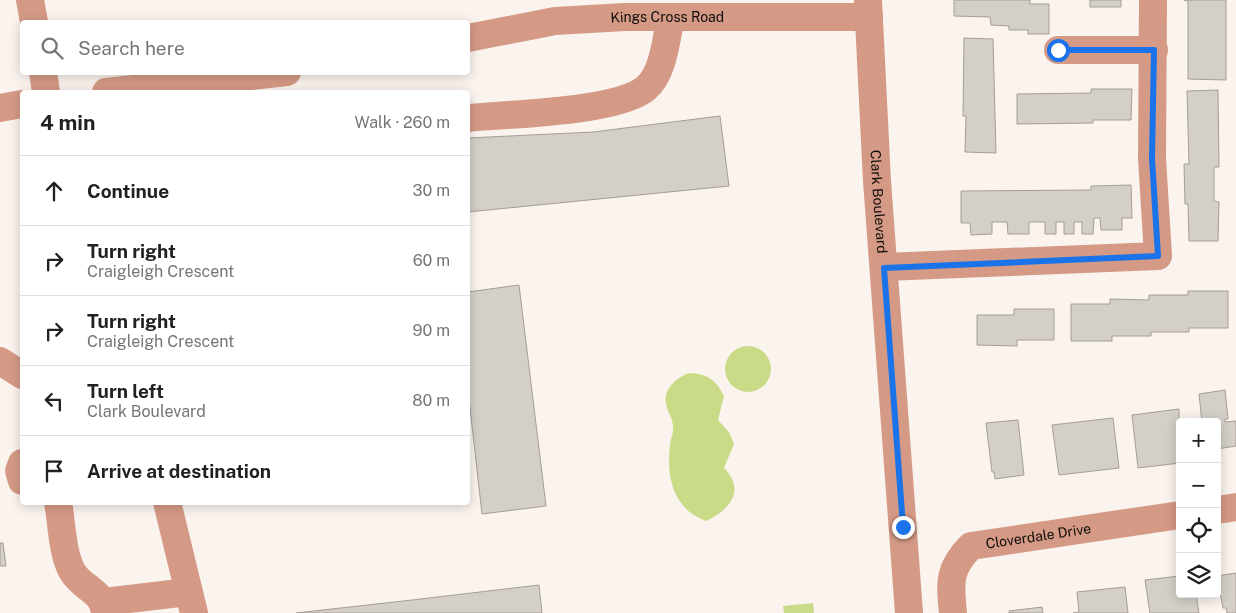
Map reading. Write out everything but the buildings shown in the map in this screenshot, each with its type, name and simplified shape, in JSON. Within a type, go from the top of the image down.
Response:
[{"type":"street","points":[[30,0],[34,20]]},
{"type":"street","points":[[884,268],[1158,256],[1152,158],[1153,0]]},
{"type":"street","name":"Kings Cross Road","points":[[470,38],[555,22],[868,8]]},
{"type":"street","name":"Clark Boulevard","points":[[868,8],[884,268],[909,613]]},
{"type":"street","points":[[470,118],[587,107],[622,101],[647,88],[659,67],[671,17]]},
{"type":"street","points":[[1058,50],[1154,50]]},
{"type":"street","points":[[43,75],[46,90]]},
{"type":"street","points":[[124,90],[260,75]]},
{"type":"street","points":[[0,108],[20,104]]},
{"type":"street","points":[[0,361],[20,373]]},
{"type":"street","points":[[52,507],[73,572],[104,607],[191,602],[168,505]]},
{"type":"street","points":[[1221,509],[1236,507]]},
{"type":"street","name":"Cloverdale Drive","points":[[953,613],[950,581],[954,566],[971,546],[1176,516]]},
{"type":"green space","points":[[743,346],[753,346],[765,352],[770,360],[770,378],[765,386],[757,391],[743,392],[735,389],[728,382],[725,374],[725,364],[728,356],[735,349]]},
{"type":"green space","points":[[689,373],[706,376],[721,390],[724,396],[718,420],[729,432],[734,444],[724,468],[731,476],[734,484],[732,499],[722,511],[706,521],[686,509],[679,500],[674,490],[669,469],[673,426],[666,404],[667,393],[672,384],[680,377]]},
{"type":"green space","points":[[813,603],[814,613],[784,613],[783,606]]},
{"type":"route","points":[[903,527],[884,268],[1158,256],[1152,158],[1154,50],[1058,50]]}]
